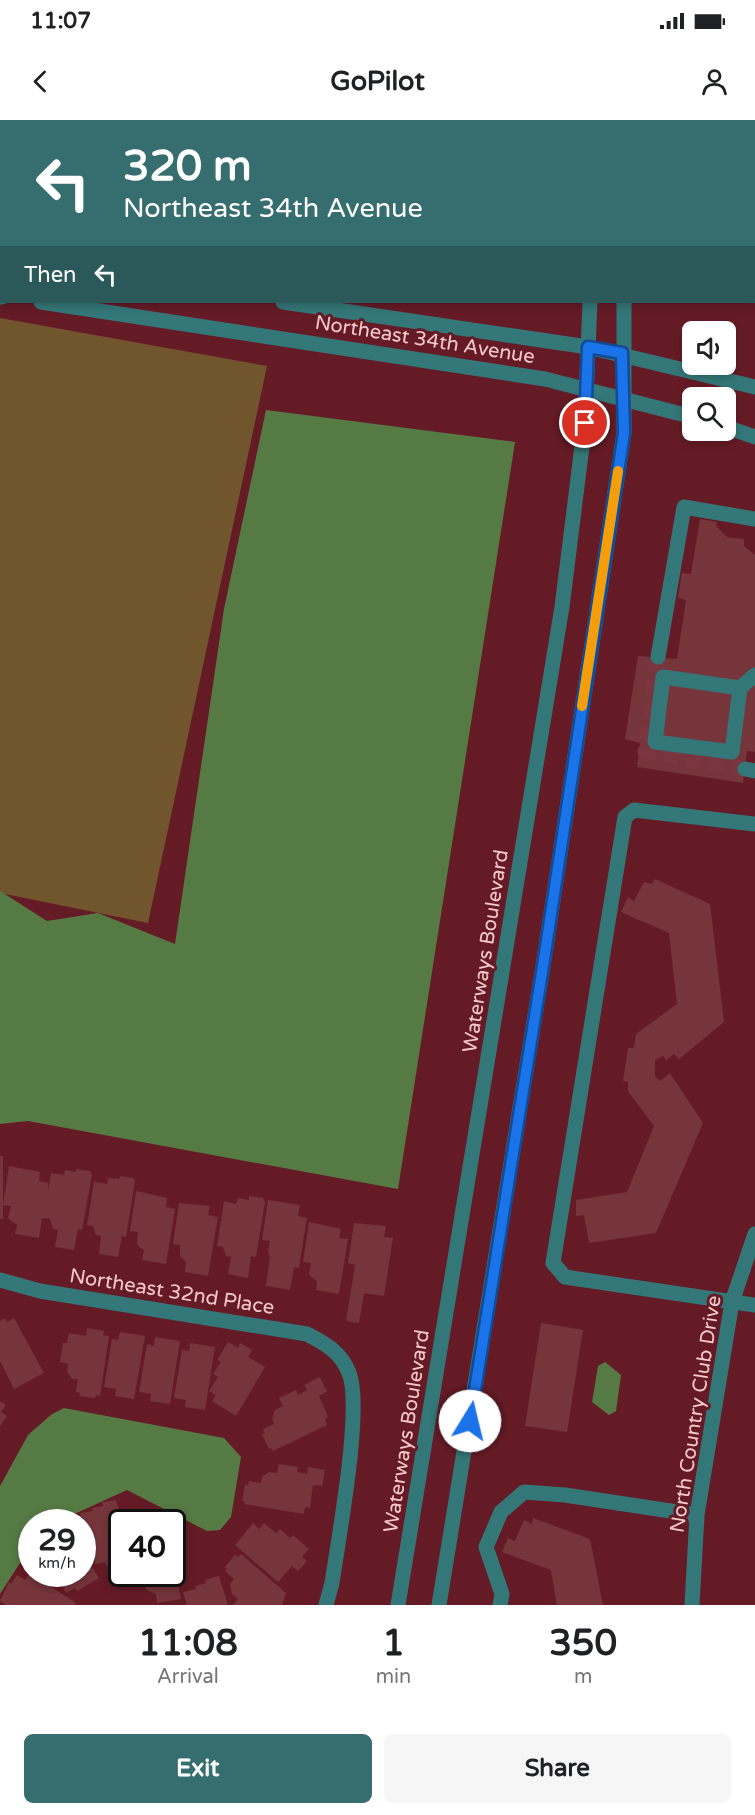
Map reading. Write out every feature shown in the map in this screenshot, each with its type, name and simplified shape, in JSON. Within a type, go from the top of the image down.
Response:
[{"type":"street","name":"Northeast 34th Avenue","points":[[48,303],[544,379],[587,388],[682,414]]},
{"type":"street","name":"Northeast 34th Avenue","points":[[289,303],[622,353],[755,387]]},
{"type":"street","name":"Waterways Boulevard","points":[[398,1605],[562,607],[587,388],[590,303]]},
{"type":"street","points":[[440,1605],[546,948],[624,433],[622,397],[624,303]]},
{"type":"street","points":[[736,430],[755,437]]},
{"type":"street","points":[[658,657],[684,507],[755,519]]},
{"type":"street","points":[[740,688],[663,677],[655,742],[732,752],[740,688],[755,675]]},
{"type":"street","points":[[755,824],[634,810],[625,817],[553,1263],[565,1277],[755,1305]]},
{"type":"street","name":"North Country Club Drive","points":[[692,1605],[697,1515],[732,1302],[755,1233]]},
{"type":"street","name":"Northeast 32nd Place","points":[[0,1280],[40,1291],[307,1334],[334,1349],[350,1374],[354,1412],[332,1583],[326,1605]]},
{"type":"street","points":[[500,1605],[502,1594],[486,1546],[501,1512],[524,1492],[565,1495],[697,1515]]},
{"type":"shaded area","points":[[0,318],[267,366],[148,923],[0,893]]},
{"type":"shaded area","points":[[266,410],[515,442],[398,1189],[28,1121],[0,1124],[0,891],[47,921],[98,913],[175,944],[224,609]]},
{"type":"shaded area","points":[[605,1362],[621,1375],[616,1411],[609,1415],[592,1402],[598,1366]]},
{"type":"shaded area","points":[[64,1408],[224,1438],[241,1457],[231,1517],[220,1530],[207,1531],[186,1520],[186,1509],[164,1509],[127,1490],[85,1509],[18,1509],[18,1566],[0,1594],[0,1486],[28,1435],[52,1414]]},
{"type":"building","points":[[700,519],[717,522],[716,526],[727,537],[744,539],[744,546],[755,555],[755,752],[747,751],[743,783],[637,767],[640,743],[625,739],[638,656],[677,659],[686,600],[678,598],[682,573],[691,574]]},
{"type":"building","points":[[655,879],[710,904],[724,1022],[679,1059],[674,1054],[666,1060],[663,1056],[655,1060],[655,1076],[660,1081],[670,1073],[703,1123],[656,1233],[589,1243],[584,1215],[576,1216],[576,1200],[627,1192],[654,1126],[628,1091],[628,1082],[623,1081],[628,1048],[634,1048],[636,1034],[677,1004],[669,933],[621,912],[628,897],[634,901],[644,882],[652,884]]},
{"type":"building","points":[[0,1156],[3,1156],[3,1219],[0,1219]]},
{"type":"building","points":[[9,1166],[40,1172],[39,1181],[48,1183],[48,1191],[51,1173],[64,1175],[65,1170],[76,1172],[76,1169],[90,1171],[92,1175],[82,1230],[78,1229],[74,1250],[55,1247],[58,1230],[53,1229],[50,1219],[42,1218],[39,1238],[15,1234],[17,1225],[8,1218],[11,1206],[3,1205]]},
{"type":"building","points":[[120,1176],[133,1178],[135,1181],[126,1237],[122,1236],[118,1257],[99,1254],[101,1236],[96,1235],[93,1226],[87,1225],[94,1182],[107,1184],[108,1178],[119,1179]]},
{"type":"building","points":[[136,1191],[167,1198],[166,1207],[175,1209],[166,1264],[142,1260],[144,1250],[137,1245],[138,1232],[130,1231]]},
{"type":"building","points":[[249,1196],[263,1198],[265,1202],[256,1257],[251,1256],[248,1278],[228,1274],[231,1257],[226,1256],[223,1247],[217,1246],[224,1201],[236,1204],[238,1198],[249,1200]]},
{"type":"building","points":[[268,1200],[300,1205],[298,1216],[307,1218],[299,1268],[294,1267],[290,1290],[266,1286],[270,1241],[262,1240]]},
{"type":"building","points":[[179,1203],[210,1206],[208,1215],[218,1217],[208,1276],[185,1272],[186,1262],[180,1256],[180,1245],[173,1244]]},
{"type":"building","points":[[309,1222],[341,1229],[339,1238],[348,1239],[339,1294],[316,1290],[317,1281],[309,1275],[311,1263],[303,1262]]},
{"type":"building","points":[[354,1223],[386,1226],[384,1237],[393,1238],[384,1296],[364,1293],[359,1323],[346,1321],[355,1265],[348,1263]]},
{"type":"building","points":[[5,1318],[7,1322],[14,1318],[44,1373],[14,1389],[0,1361],[0,1321]]},
{"type":"building","points":[[541,1323],[583,1330],[567,1432],[525,1426]]},
{"type":"building","points":[[87,1328],[104,1331],[103,1335],[109,1336],[100,1396],[96,1395],[95,1398],[79,1396],[80,1393],[76,1392],[78,1379],[72,1379],[67,1371],[68,1364],[60,1362],[63,1343],[67,1343],[69,1333],[86,1336]]},
{"type":"building","points":[[120,1332],[145,1336],[134,1399],[115,1396],[116,1389],[104,1387],[112,1339],[118,1340]]},
{"type":"building","points":[[155,1337],[180,1341],[170,1404],[150,1401],[151,1394],[139,1392],[147,1344],[154,1346]]},
{"type":"building","points":[[228,1342],[238,1348],[240,1343],[252,1350],[248,1357],[265,1367],[236,1416],[212,1401],[216,1395],[209,1391],[218,1377],[213,1374],[221,1362],[217,1360]]},
{"type":"building","points":[[190,1343],[215,1347],[205,1410],[185,1407],[186,1400],[174,1398],[182,1350],[189,1351]]},
{"type":"building","points":[[320,1377],[327,1392],[319,1396],[328,1417],[325,1419],[327,1425],[273,1451],[269,1449],[262,1434],[265,1433],[263,1429],[274,1424],[272,1419],[275,1410],[283,1406],[279,1398],[296,1390],[298,1395],[307,1390],[304,1385]]},
{"type":"building","points":[[0,1401],[6,1405],[1,1412],[7,1416],[0,1426]]},
{"type":"building","points":[[279,1464],[298,1467],[297,1472],[307,1474],[308,1467],[325,1470],[322,1486],[313,1485],[310,1508],[305,1507],[304,1514],[244,1504],[245,1501],[242,1501],[245,1485],[248,1485],[249,1481],[261,1483],[262,1477],[269,1472],[277,1473]]},
{"type":"building","points":[[116,1500],[119,1509],[108,1509],[108,1566],[106,1566],[105,1562],[96,1564],[96,1509],[92,1508],[103,1506],[102,1502]]},
{"type":"building","points":[[533,1518],[590,1539],[603,1605],[557,1605],[551,1570],[502,1552],[508,1538],[515,1541],[524,1520],[532,1524]]},
{"type":"building","points":[[253,1523],[259,1529],[264,1523],[276,1533],[280,1529],[290,1538],[293,1535],[309,1549],[302,1557],[307,1561],[298,1571],[292,1566],[278,1582],[235,1545]]},
{"type":"building","points":[[241,1554],[286,1593],[282,1605],[233,1605],[238,1599],[232,1594],[230,1584],[234,1579],[225,1571],[227,1569],[225,1567],[235,1555],[238,1557]]},
{"type":"building","points":[[17,1575],[18,1587],[51,1587],[76,1603],[75,1605],[6,1605],[0,1601],[9,1582],[11,1584]]},
{"type":"building","points":[[219,1576],[228,1605],[187,1605],[183,1592],[196,1589],[195,1586],[206,1583],[205,1580]]},
{"type":"building","points":[[63,1587],[84,1587],[77,1591],[75,1588],[66,1593]]},
{"type":"building","points":[[145,1587],[179,1587],[181,1599],[157,1603],[156,1594],[146,1590]]},
{"type":"tunnel","points":[[658,657],[645,752],[745,769]]},
{"type":"slow traffic","points":[[582,706],[618,471]]},
{"type":"route","points":[[470,1421],[544,960],[624,433],[622,353],[588,347],[585,423]]}]
